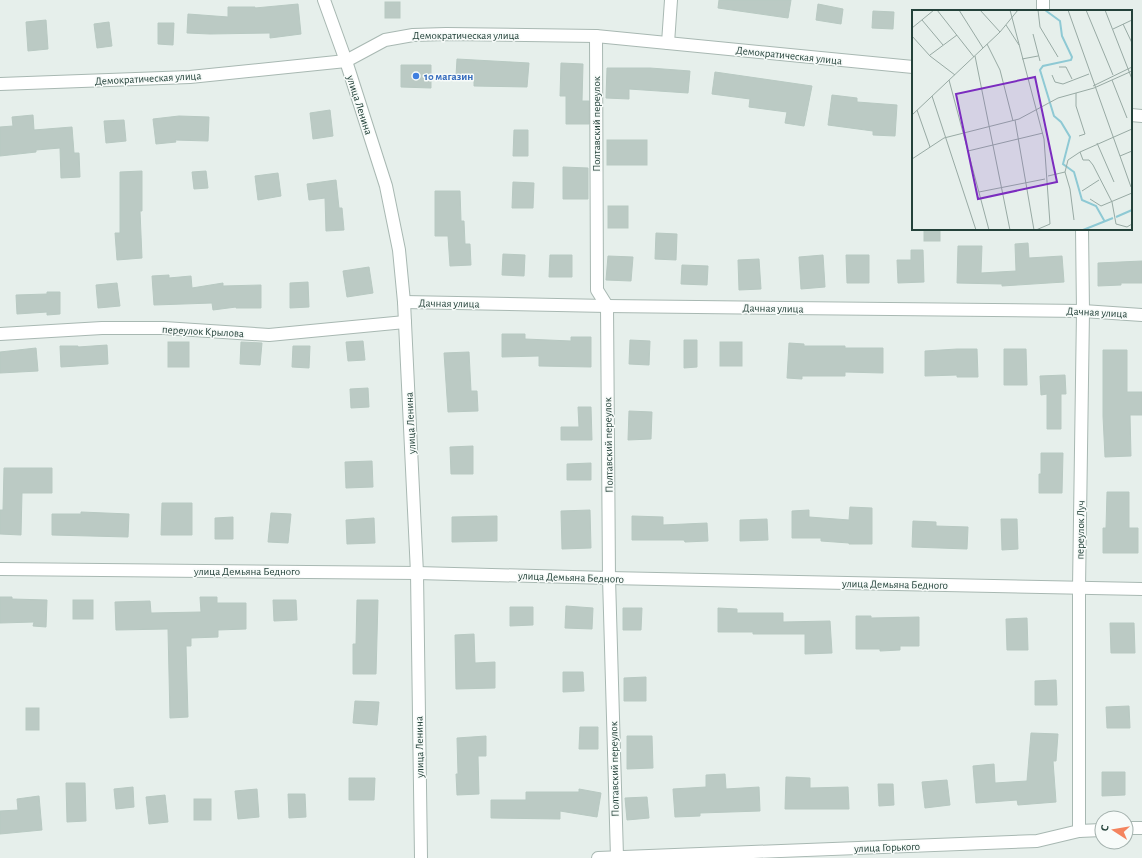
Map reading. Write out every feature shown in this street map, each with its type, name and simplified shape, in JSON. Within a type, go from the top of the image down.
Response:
[{"type":"street","name":"улица Ленина","points":[[324,0],[346,61],[386,186],[399,250],[404,302],[417,573],[421,858]]},
{"type":"street","points":[[668,43],[671,0]]},
{"type":"street","name":"Демократическая улица","points":[[0,84],[190,77],[346,61],[385,40],[413,35],[446,34],[596,36],[912,67]]},
{"type":"street","name":"Полтавский переулок","points":[[596,36],[597,290],[607,306],[610,578],[617,857]]},
{"type":"street","points":[[1132,115],[1142,116]]},
{"type":"street","name":"переулок Луч","points":[[1079,831],[1079,588],[1083,311],[1082,230]]},
{"type":"street","name":"Дачная улица","points":[[404,302],[607,306],[1083,311],[1142,315]]},
{"type":"street","name":"переулок Крылова","points":[[0,334],[102,328],[164,328],[269,335],[405,322]]},
{"type":"street","name":"улица Демьяна Бедного","points":[[0,569],[417,573],[1142,589]]},
{"type":"street","name":"улица Горького","points":[[598,858],[1037,841],[1079,831],[1094,830]]},
{"type":"building","points":[[719,0],[791,0],[788,18],[718,8]]},
{"type":"building","points":[[385,2],[400,2],[400,18],[385,18]]},
{"type":"building","points":[[298,4],[301,34],[270,38],[270,33],[187,33],[188,14],[228,17],[228,7],[255,8]]},
{"type":"building","points":[[818,4],[843,9],[841,24],[816,20]]},
{"type":"building","points":[[873,11],[894,12],[893,29],[872,28]]},
{"type":"building","points":[[46,20],[48,49],[28,51],[26,22]]},
{"type":"building","points":[[109,22],[112,46],[97,48],[94,24]]},
{"type":"building","points":[[158,23],[174,23],[173,45],[158,44]]},
{"type":"building","points":[[457,59],[529,63],[527,87],[474,86],[474,77],[456,76]]},
{"type":"building","points":[[561,63],[583,64],[582,101],[589,101],[589,124],[566,124],[566,96],[560,96]]},
{"type":"building","name":"10 магазин","points":[[401,65],[431,65],[431,88],[401,87]]},
{"type":"building","points":[[607,68],[650,68],[690,71],[688,93],[629,89],[629,99],[606,98]]},
{"type":"building","points":[[715,72],[812,86],[804,126],[785,123],[787,112],[749,107],[750,99],[712,94]]},
{"type":"building","points":[[832,95],[857,98],[857,102],[897,105],[895,136],[873,135],[873,131],[828,125]]},
{"type":"building","points":[[330,110],[333,136],[313,139],[310,113]]},
{"type":"building","points":[[33,115],[34,130],[72,127],[74,153],[79,153],[80,177],[61,178],[60,148],[0,156],[0,127],[13,126],[12,117]]},
{"type":"building","points":[[179,116],[209,117],[208,141],[175,140],[176,142],[156,144],[153,119]]},
{"type":"building","points":[[124,120],[126,141],[106,143],[104,121]]},
{"type":"building","points":[[514,130],[528,130],[528,156],[513,156]]},
{"type":"building","points":[[607,140],[647,140],[647,165],[607,165]]},
{"type":"building","points":[[563,167],[588,168],[588,199],[563,199]]},
{"type":"building","points":[[142,171],[142,211],[140,211],[142,258],[117,260],[115,233],[120,233],[120,172]]},
{"type":"building","points":[[206,171],[208,188],[194,189],[192,172]]},
{"type":"building","points":[[278,173],[281,196],[258,200],[255,176]]},
{"type":"building","points":[[336,180],[339,208],[342,208],[344,230],[326,231],[325,198],[309,200],[307,184]]},
{"type":"building","points":[[513,182],[534,183],[533,208],[512,208]]},
{"type":"building","points":[[435,191],[460,191],[461,221],[464,221],[465,244],[470,244],[471,265],[450,266],[448,236],[435,236]]},
{"type":"building","points":[[608,206],[628,206],[628,228],[608,228]]},
{"type":"building","points":[[924,230],[940,230],[940,241],[924,241]]},
{"type":"building","points":[[656,233],[677,234],[676,260],[655,259]]},
{"type":"building","points":[[1028,243],[1029,258],[1062,256],[1064,282],[1002,286],[1002,284],[957,283],[958,246],[982,246],[981,273],[1016,271],[1015,244]]},
{"type":"building","points":[[911,250],[923,250],[924,282],[898,283],[897,260],[911,260]]},
{"type":"building","points":[[503,254],[525,255],[524,276],[502,275]]},
{"type":"building","points":[[550,255],[572,255],[572,277],[549,277]]},
{"type":"building","points":[[823,255],[825,287],[801,289],[799,257]]},
{"type":"building","points":[[846,255],[869,255],[869,283],[847,283]]},
{"type":"building","points":[[608,256],[633,257],[631,281],[606,280]]},
{"type":"building","points":[[759,259],[761,289],[739,290],[738,260]]},
{"type":"building","points":[[1142,261],[1142,283],[1121,283],[1121,285],[1098,286],[1098,263]]},
{"type":"building","points":[[682,265],[708,266],[707,285],[681,284]]},
{"type":"building","points":[[369,267],[373,293],[347,297],[343,271]]},
{"type":"building","points":[[169,275],[169,278],[191,276],[192,288],[223,283],[223,286],[261,285],[261,308],[236,307],[213,310],[212,303],[154,305],[152,276]]},
{"type":"building","points":[[308,282],[309,307],[290,308],[290,283]]},
{"type":"building","points":[[117,283],[120,306],[98,308],[96,285]]},
{"type":"building","points":[[47,292],[60,292],[60,314],[47,315],[47,312],[17,314],[16,295],[47,294]]},
{"type":"building","points":[[502,334],[525,334],[525,339],[571,341],[571,337],[591,337],[591,367],[539,366],[539,356],[502,357]]},
{"type":"building","points":[[630,340],[650,341],[649,365],[629,364]]},
{"type":"building","points":[[684,340],[697,340],[697,367],[684,368]]},
{"type":"building","points":[[363,341],[365,360],[348,361],[346,342]]},
{"type":"building","points":[[168,342],[189,342],[189,367],[168,367]]},
{"type":"building","points":[[241,342],[262,343],[260,365],[240,364]]},
{"type":"building","points":[[720,342],[742,342],[742,366],[720,366]]},
{"type":"building","points":[[789,343],[804,344],[804,346],[883,348],[883,373],[845,372],[845,376],[802,376],[802,379],[787,378]]},
{"type":"building","points":[[107,345],[108,364],[61,367],[60,346],[78,347]]},
{"type":"building","points":[[293,346],[310,346],[309,368],[292,367]]},
{"type":"building","points":[[36,348],[38,371],[0,373],[0,352]]},
{"type":"building","points":[[977,349],[978,377],[957,377],[957,375],[925,376],[925,351]]},
{"type":"building","points":[[1004,349],[1026,349],[1027,385],[1004,385]]},
{"type":"building","points":[[1103,350],[1127,350],[1127,392],[1142,392],[1142,415],[1130,415],[1131,456],[1105,457],[1103,416]]},
{"type":"building","points":[[469,352],[471,391],[477,391],[478,411],[448,412],[444,353]]},
{"type":"building","points":[[1065,375],[1066,394],[1061,394],[1061,429],[1047,429],[1047,394],[1041,395],[1040,376]]},
{"type":"building","points":[[368,388],[369,407],[351,408],[350,389]]},
{"type":"building","points":[[578,407],[591,407],[592,440],[561,440],[561,427],[579,427]]},
{"type":"building","points":[[629,411],[652,412],[651,439],[628,440]]},
{"type":"building","points":[[473,446],[473,474],[451,474],[450,447]]},
{"type":"building","points":[[1041,453],[1063,453],[1062,493],[1039,493]]},
{"type":"building","points":[[372,461],[373,487],[346,488],[345,462]]},
{"type":"building","points":[[591,463],[591,480],[567,480],[567,464]]},
{"type":"building","points":[[4,468],[52,468],[52,493],[22,493],[21,535],[0,534],[0,510],[3,510]]},
{"type":"building","points":[[1107,492],[1129,492],[1129,528],[1138,528],[1138,553],[1103,553],[1103,528],[1106,528]]},
{"type":"building","points":[[162,503],[192,503],[192,535],[161,535]]},
{"type":"building","points":[[850,507],[872,508],[872,544],[849,544],[821,541],[821,538],[792,538],[792,511],[809,510],[809,517],[849,520]]},
{"type":"building","points":[[590,510],[591,548],[562,549],[561,511]]},
{"type":"building","points":[[81,512],[129,514],[128,537],[52,535],[52,514],[81,514]]},
{"type":"building","points":[[271,513],[291,514],[288,543],[268,542]]},
{"type":"building","points":[[497,516],[497,541],[452,542],[452,517]]},
{"type":"building","points":[[632,516],[663,517],[663,525],[707,523],[708,541],[685,542],[684,540],[632,540]]},
{"type":"building","points":[[233,517],[233,539],[215,539],[215,518]]},
{"type":"building","points":[[374,518],[375,543],[347,544],[346,520]]},
{"type":"building","points":[[767,519],[768,540],[740,541],[740,520]]},
{"type":"building","points":[[1001,519],[1017,519],[1018,549],[1002,550]]},
{"type":"building","points":[[913,521],[936,522],[936,526],[968,527],[967,549],[912,547]]},
{"type":"building","points":[[0,597],[12,597],[12,599],[47,600],[46,627],[33,626],[34,622],[0,623]]},
{"type":"building","points":[[200,597],[217,597],[217,603],[246,603],[246,629],[218,630],[218,637],[191,638],[191,646],[186,646],[188,717],[170,718],[168,629],[116,630],[115,602],[150,601],[151,613],[201,612]]},
{"type":"building","points":[[73,600],[93,600],[93,619],[73,619]]},
{"type":"building","points":[[273,600],[296,600],[297,620],[274,621]]},
{"type":"building","points":[[357,600],[378,600],[376,674],[353,674],[353,644],[356,644]]},
{"type":"building","points":[[566,606],[593,608],[592,629],[565,628]]},
{"type":"building","points":[[510,607],[533,607],[533,625],[510,626]]},
{"type":"building","points":[[623,608],[642,608],[641,630],[623,630]]},
{"type":"building","points":[[718,608],[737,609],[737,613],[783,613],[783,622],[830,621],[832,653],[805,654],[805,634],[718,632]]},
{"type":"building","points":[[856,616],[871,616],[871,618],[919,617],[919,646],[900,646],[900,650],[880,651],[880,649],[856,649]]},
{"type":"building","points":[[1027,618],[1028,650],[1007,650],[1006,619]]},
{"type":"building","points":[[1110,623],[1134,623],[1135,653],[1111,653]]},
{"type":"building","points":[[474,634],[475,663],[495,662],[495,688],[456,689],[455,635]]},
{"type":"building","points":[[563,672],[583,672],[584,691],[563,692]]},
{"type":"building","points":[[646,677],[646,701],[624,701],[624,678]]},
{"type":"building","points":[[1056,680],[1057,705],[1035,705],[1035,681]]},
{"type":"building","points":[[355,701],[379,702],[377,725],[353,723]]},
{"type":"building","points":[[1129,706],[1130,728],[1107,728],[1106,707]]},
{"type":"building","points":[[26,708],[39,708],[39,730],[26,730]]},
{"type":"building","points":[[580,727],[598,727],[598,749],[579,749]]},
{"type":"building","points":[[1031,733],[1058,734],[1056,761],[1053,761],[1056,802],[1018,805],[1017,800],[976,803],[973,766],[994,764],[995,783],[1027,781]]},
{"type":"building","points":[[486,736],[486,756],[478,756],[479,794],[457,795],[457,738]]},
{"type":"building","points":[[627,736],[652,736],[653,768],[627,769]]},
{"type":"building","points":[[1102,772],[1125,772],[1125,795],[1102,796]]},
{"type":"building","points":[[725,774],[726,789],[759,787],[760,811],[700,813],[700,816],[675,817],[673,789],[706,787],[706,775]]},
{"type":"building","points":[[786,777],[810,778],[810,788],[848,787],[849,809],[785,809]]},
{"type":"building","points":[[349,778],[375,778],[374,800],[349,800]]},
{"type":"building","points":[[947,780],[950,805],[925,808],[922,782]]},
{"type":"building","points":[[66,783],[85,783],[86,821],[67,822]]},
{"type":"building","points":[[878,784],[893,784],[894,805],[879,806]]},
{"type":"building","points":[[133,787],[134,807],[116,809],[114,789]]},
{"type":"building","points":[[257,789],[259,817],[238,819],[235,791]]},
{"type":"building","points":[[579,789],[601,793],[597,817],[560,811],[560,819],[491,818],[491,800],[526,800],[526,792],[579,792]]},
{"type":"building","points":[[288,794],[305,794],[306,817],[289,818]]},
{"type":"building","points":[[165,795],[168,822],[149,824],[146,797]]},
{"type":"building","points":[[39,796],[42,830],[0,834],[0,811],[18,810],[17,799]]},
{"type":"building","points":[[647,797],[649,818],[627,820],[625,798]]},
{"type":"building","points":[[194,799],[211,799],[211,820],[194,820]]},
{"type":"place","name":"10 магазин","points":[[416,76]]}]
